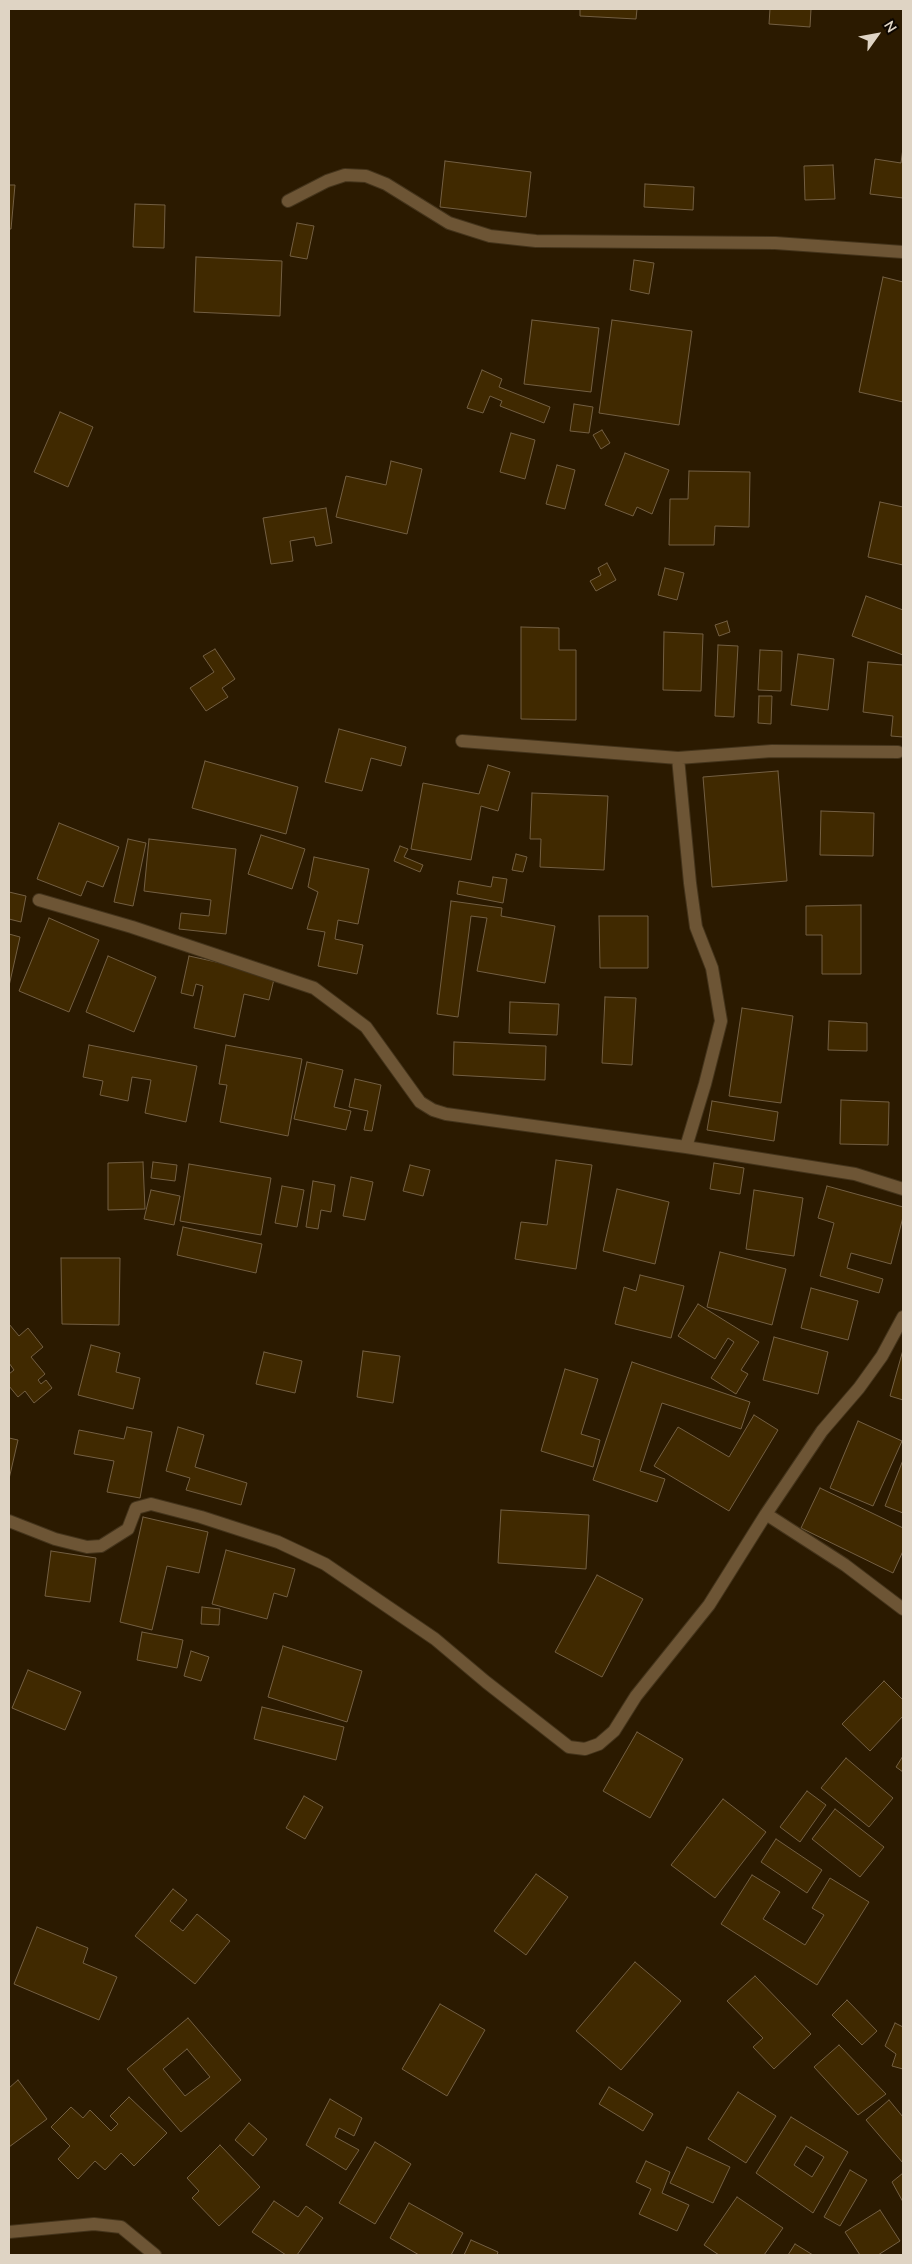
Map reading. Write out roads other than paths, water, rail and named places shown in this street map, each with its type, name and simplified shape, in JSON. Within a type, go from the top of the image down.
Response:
[{"type":"street","points":[[288,201],[327,181],[345,175],[366,176],[386,184],[449,223],[490,236],[536,240],[775,243],[903,252]]},
{"type":"street","points":[[462,741],[678,758],[772,751],[898,752]]},
{"type":"street","points":[[678,758],[696,927],[712,968],[720,1021],[705,1084],[686,1147]]},
{"type":"street","points":[[39,900],[132,927],[314,988],[366,1027],[420,1102],[433,1110],[455,1116],[686,1147],[855,1174],[903,1189]]},
{"type":"street","points":[[9,1521],[55,1539],[88,1547],[101,1546],[128,1529],[136,1508],[151,1504],[201,1516],[278,1542],[325,1564],[435,1639],[569,1747],[585,1749],[599,1744],[614,1731],[636,1696],[709,1606],[766,1514],[822,1431],[859,1388],[882,1356],[903,1316]]},
{"type":"street","points":[[766,1514],[845,1565],[903,1609]]},
{"type":"street","points":[[9,2232],[94,2224],[121,2228],[155,2255]]}]
